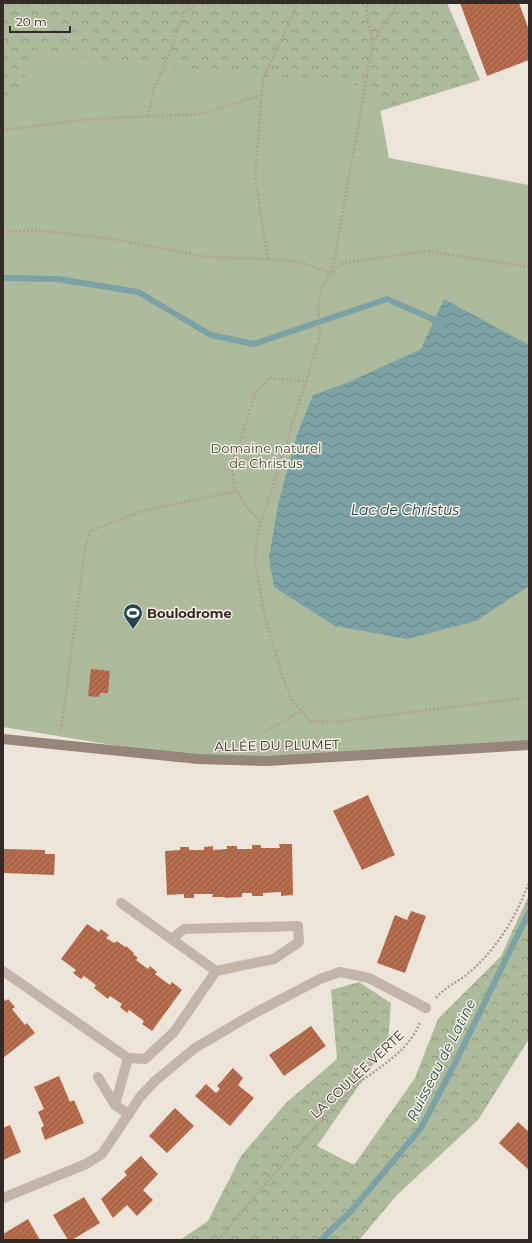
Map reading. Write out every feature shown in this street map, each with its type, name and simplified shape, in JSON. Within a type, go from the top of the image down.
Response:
[{"type":"street","name":"ALLÉE DU PLUMET","points":[[3,739],[198,759],[267,761],[529,745]]},
{"type":"street","points":[[121,903],[216,971]]},
{"type":"street","points":[[3,972],[128,1058],[145,1059],[174,1032],[216,971],[274,959],[299,942],[298,926],[184,929],[172,939]]},
{"type":"street","points":[[3,1198],[86,1164],[102,1154],[140,1097],[155,1081],[195,1048],[253,1014],[320,979],[340,972],[369,978],[426,1008]]},
{"type":"street","points":[[115,1105],[128,1058]]},
{"type":"street","points":[[98,1077],[115,1105],[129,1114]]},
{"type":"path","points":[[148,116],[154,89],[171,50],[183,14],[196,3]]},
{"type":"path","points":[[268,259],[255,178],[261,95],[263,79],[298,3]]},
{"type":"path","points":[[332,273],[372,42],[366,7],[363,3]]},
{"type":"path","points":[[372,42],[398,3]]},
{"type":"path","points":[[3,130],[90,119],[201,114],[261,95]]},
{"type":"path","points":[[3,232],[36,230],[114,239],[207,257],[268,259],[300,262],[332,273]]},
{"type":"path","points":[[529,267],[426,251],[343,263],[332,273],[321,290],[318,309],[320,337],[257,536],[255,562],[264,613],[288,688],[293,702],[311,720],[336,722],[529,697]]},
{"type":"path","points":[[261,523],[246,506],[234,487],[232,465],[255,394],[269,378],[306,382]]},
{"type":"path","points":[[59,745],[85,549],[90,531],[145,510],[237,491]]},
{"type":"path","points":[[262,732],[302,711]]},
{"type":"path","name":"LA COULÉE VERTE","points":[[218,1240],[307,1136],[351,1090],[395,1056],[410,1040],[415,1034],[426,1008],[441,991],[465,976],[489,954],[503,935],[524,896],[529,882]]},
{"type":"green space","points":[[3,3],[447,3],[480,80],[231,157],[3,156]]},
{"type":"green space","name":"Domaine naturel de Christus","points":[[40,53],[376,87],[389,158],[529,185],[529,746],[198,759],[3,727],[3,113]]},
{"type":"green space","points":[[529,895],[529,1039],[478,1120],[397,1195],[359,1240],[180,1240],[208,1221],[241,1156],[286,1103],[337,1059],[331,990],[359,982],[391,1003],[388,1043],[317,1146],[354,1165],[415,1078],[438,1019],[501,956]]},
{"type":"water","name":"Lac de Christus","points":[[444,299],[529,345],[529,586],[476,621],[407,639],[335,626],[274,587],[269,558],[278,505],[296,437],[313,395],[349,382],[421,349]]},
{"type":"building","points":[[460,3],[519,3],[529,30],[529,60],[487,76]]},
{"type":"building","points":[[91,669],[110,671],[108,693],[100,693],[99,697],[88,696]]},
{"type":"building","points":[[368,795],[395,855],[362,870],[333,811]]},
{"type":"building","points":[[279,844],[292,844],[293,895],[281,896],[281,892],[263,893],[263,896],[252,896],[252,893],[242,893],[242,897],[225,898],[212,897],[213,894],[194,894],[194,898],[184,898],[184,894],[167,895],[165,851],[180,850],[180,847],[189,847],[189,850],[204,850],[204,847],[213,846],[213,850],[227,849],[227,846],[237,846],[237,849],[252,849],[252,845],[261,845],[261,848],[280,848]]},
{"type":"building","points":[[3,849],[45,850],[45,854],[55,854],[54,875],[3,873]]},
{"type":"building","points":[[411,911],[426,916],[405,973],[377,963],[395,915],[407,920]]},
{"type":"building","points":[[87,924],[99,932],[101,929],[109,935],[106,938],[114,943],[117,941],[125,947],[126,946],[138,958],[136,960],[148,969],[150,966],[157,972],[155,974],[170,985],[172,982],[182,990],[152,1031],[142,1024],[144,1021],[129,1010],[127,1013],[120,1007],[122,1004],[110,996],[108,999],[94,988],[96,985],[84,976],[81,979],[73,973],[76,970],[61,959]]},
{"type":"building","points":[[3,998],[6,1001],[8,999],[15,1007],[12,1009],[25,1025],[27,1023],[35,1033],[3,1058]]},
{"type":"building","points":[[311,1026],[326,1046],[284,1076],[269,1055]]},
{"type":"building","points":[[233,1068],[243,1078],[238,1085],[254,1098],[230,1126],[195,1096],[206,1084],[216,1093],[220,1089],[217,1086]]},
{"type":"building","points":[[59,1076],[70,1102],[74,1100],[84,1123],[45,1140],[41,1128],[44,1126],[38,1112],[44,1109],[34,1087]]},
{"type":"building","points":[[175,1108],[194,1126],[167,1153],[149,1136]]},
{"type":"building","points":[[518,1122],[529,1132],[529,1170],[499,1143]]},
{"type":"building","points":[[10,1125],[21,1152],[3,1160],[3,1128]]},
{"type":"building","points":[[141,1156],[158,1174],[143,1190],[153,1200],[137,1216],[127,1205],[113,1218],[101,1199],[127,1175],[124,1172]]},
{"type":"building","points":[[84,1197],[100,1223],[72,1240],[68,1240],[53,1215]]},
{"type":"building","points":[[28,1219],[40,1240],[3,1240],[3,1234]]},
{"type":"waterway","points":[[3,278],[58,279],[138,292],[211,335],[254,344],[387,299],[441,324]]},
{"type":"waterway","name":"Ruisseau de Latine","points":[[321,1240],[351,1211],[421,1128],[454,1065],[529,912]]},
{"type":"place","name":"Boulodrome","points":[[133,630]]}]
